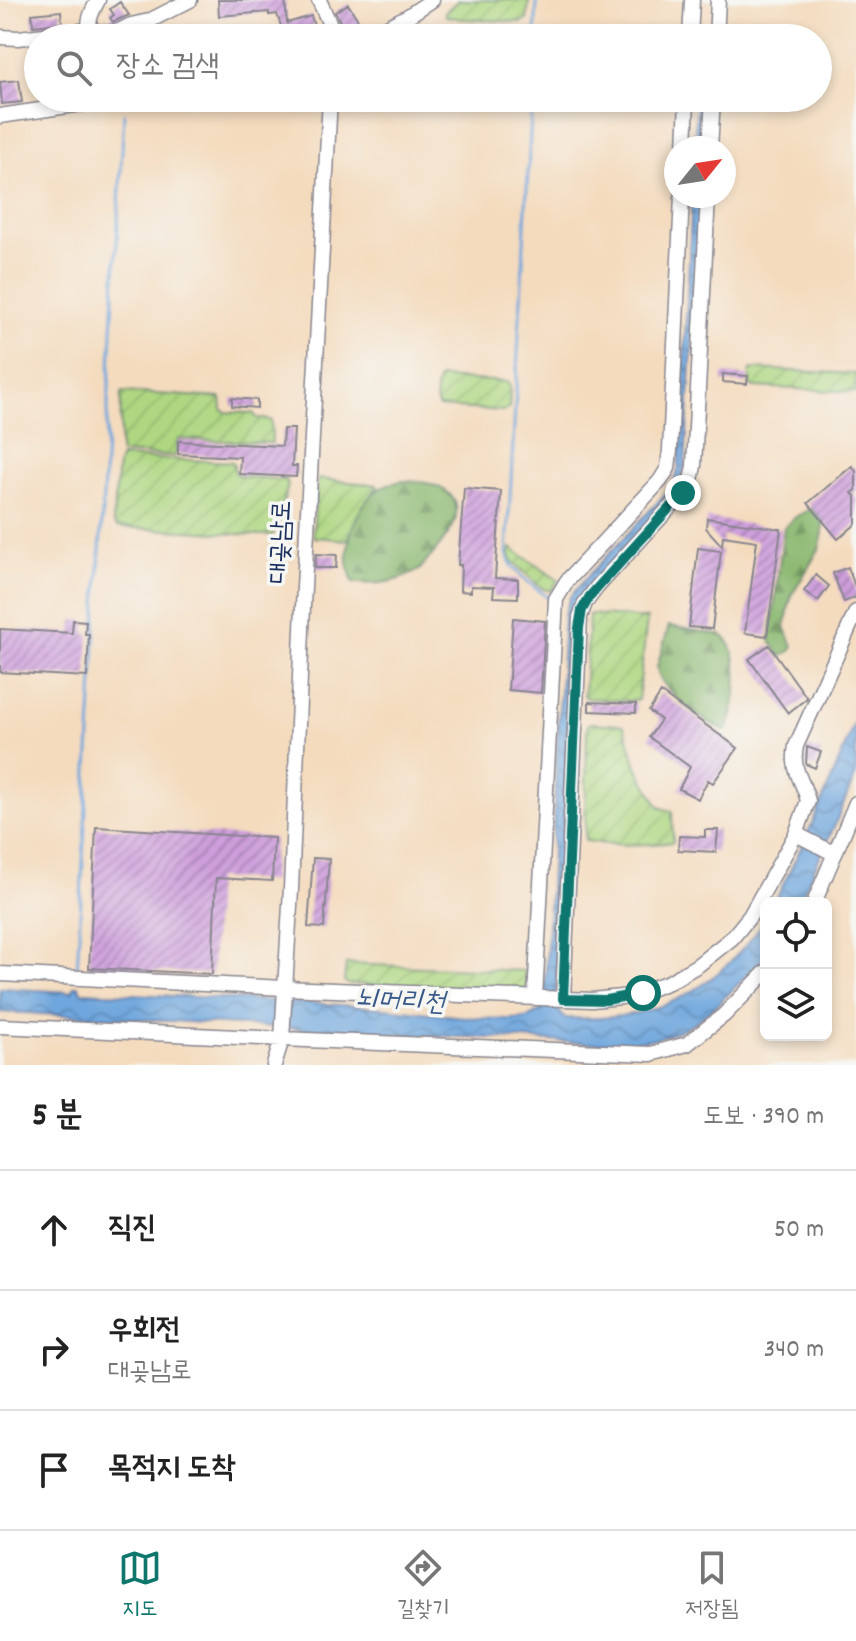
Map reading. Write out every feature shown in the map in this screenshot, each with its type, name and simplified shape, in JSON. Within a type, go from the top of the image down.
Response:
[{"type":"street","points":[[90,24],[89,19],[98,0]]},
{"type":"street","points":[[136,24],[149,21],[190,0]]},
{"type":"street","points":[[319,0],[330,24]]},
{"type":"street","points":[[393,24],[432,0]]},
{"type":"street","points":[[691,24],[692,0]]},
{"type":"street","points":[[717,24],[718,0]]},
{"type":"street","points":[[0,37],[24,38]]},
{"type":"street","points":[[0,116],[27,112]]},
{"type":"street","name":"대곶남로","points":[[274,1065],[282,1039],[291,889],[329,112]]},
{"type":"street","points":[[685,136],[686,112]]},
{"type":"street","points":[[711,136],[712,112]]},
{"type":"street","points":[[535,998],[556,599],[567,581],[660,481],[668,468],[681,208]]},
{"type":"street","points":[[563,999],[580,617],[585,603],[597,587],[683,493],[691,480],[707,208]]},
{"type":"street","points":[[0,974],[563,999],[606,1000],[643,993],[698,965],[741,929],[796,834],[808,801],[795,768],[796,746],[856,612]]},
{"type":"street","points":[[817,897],[856,803]]},
{"type":"street","points":[[796,834],[835,854]]},
{"type":"street","points":[[0,1026],[651,1054],[687,1044],[724,1015],[760,978]]},
{"type":"green space","points":[[458,0],[529,0],[527,20],[446,16],[445,12]]},
{"type":"green space","points":[[752,369],[856,374],[856,392],[754,387],[750,385]]},
{"type":"green space","points":[[440,378],[507,382],[510,386],[509,408],[504,411],[439,407],[436,392]]},
{"type":"green space","points":[[123,392],[221,398],[225,412],[253,413],[257,418],[271,420],[272,443],[178,439],[174,456],[120,453]]},
{"type":"green space","points":[[121,457],[233,462],[239,476],[286,480],[288,485],[276,531],[272,535],[254,535],[117,527],[113,522]]},
{"type":"green space","points":[[320,479],[377,485],[359,512],[348,540],[314,537]]},
{"type":"green space","points":[[403,481],[434,485],[451,495],[456,513],[453,525],[419,570],[387,582],[353,582],[348,557],[351,531],[356,519],[362,507],[381,487]]},
{"type":"green space","points":[[812,508],[823,522],[823,533],[819,549],[792,595],[785,627],[793,646],[781,657],[770,641],[784,527]]},
{"type":"green space","points":[[511,548],[558,580],[551,591],[540,587],[512,561]]},
{"type":"green space","points":[[590,614],[647,619],[638,700],[586,698],[584,695]]},
{"type":"green space","points":[[669,626],[721,635],[728,642],[736,666],[736,696],[725,731],[684,705],[660,676],[657,667]]},
{"type":"green space","points":[[590,723],[623,725],[639,771],[658,805],[672,811],[673,842],[628,844],[585,840],[587,729]]},
{"type":"green space","points":[[346,964],[526,971],[527,984],[523,991],[348,984],[344,981]]},
{"type":"water","points":[[696,112],[706,112],[705,136],[695,136]]},
{"type":"water","points":[[691,208],[700,208],[682,477],[672,496],[581,595],[573,614],[555,1007],[565,1018],[627,1015],[655,1008],[680,998],[726,966],[760,926],[760,961],[709,1012],[683,1029],[649,1040],[584,1043],[0,1012],[0,988],[72,992],[75,986],[79,986],[81,992],[388,1008],[493,1019],[525,1018],[537,1013],[544,1007],[564,615],[570,597],[671,488],[678,471]]},
{"type":"water","points":[[856,718],[856,774],[833,829],[801,897],[777,897],[818,811]]},
{"type":"building","points":[[218,0],[285,0],[287,23],[311,16],[314,24],[280,24],[277,14],[269,15],[269,12],[219,16]]},
{"type":"building","points":[[120,2],[129,15],[113,22],[110,18],[114,15],[110,9]]},
{"type":"building","points":[[348,4],[360,24],[341,24],[335,12]]},
{"type":"building","points":[[61,11],[62,23],[33,24],[32,14]]},
{"type":"building","points":[[19,80],[22,102],[2,104],[0,82]]},
{"type":"building","points":[[723,374],[748,376],[747,384],[723,382]]},
{"type":"building","points":[[232,398],[257,400],[257,408],[232,406]]},
{"type":"building","points":[[283,429],[294,429],[292,466],[297,466],[296,477],[239,474],[240,457],[178,454],[178,441],[282,446]]},
{"type":"building","points":[[852,466],[856,471],[856,490],[852,493],[856,497],[856,524],[838,539],[808,503]]},
{"type":"building","points":[[464,488],[501,491],[495,578],[518,579],[518,598],[493,597],[494,587],[471,586],[471,592],[460,591],[461,565],[458,565]]},
{"type":"building","points":[[707,518],[781,529],[767,636],[745,633],[757,541],[723,536],[722,546],[706,528]]},
{"type":"building","points":[[698,548],[721,551],[712,629],[689,627]]},
{"type":"building","points":[[316,554],[337,555],[336,568],[315,568]]},
{"type":"building","points":[[848,567],[856,597],[844,602],[833,573]]},
{"type":"building","points":[[816,575],[829,586],[818,601],[804,591]]},
{"type":"building","points":[[513,618],[545,621],[541,693],[508,690]]},
{"type":"building","points":[[73,620],[86,621],[85,634],[89,634],[87,677],[0,672],[0,629],[72,633]]},
{"type":"building","points":[[769,645],[807,698],[788,713],[749,659]]},
{"type":"building","points":[[661,693],[738,748],[713,783],[708,780],[698,799],[679,789],[690,767],[649,737],[661,720],[649,711]]},
{"type":"building","points":[[589,702],[636,704],[636,713],[589,711]]},
{"type":"building","points":[[807,747],[821,752],[815,768],[806,764]]},
{"type":"building","points":[[96,827],[274,838],[272,881],[216,878],[212,974],[89,968]]},
{"type":"building","points":[[705,830],[718,830],[716,852],[678,850],[679,836],[705,837]]},
{"type":"building","points":[[313,858],[329,859],[324,928],[308,927]]},
{"type":"waterway","points":[[536,24],[537,0]]},
{"type":"waterway","points":[[531,112],[507,553],[518,573],[549,598]]},
{"type":"waterway","points":[[77,971],[124,113]]},
{"type":"route","points":[[643,993],[606,1000],[563,999],[579,628],[582,610],[590,596],[683,493]]},
{"type":"water label","name":"뇌머리천","points":[[400,1003]]}]
